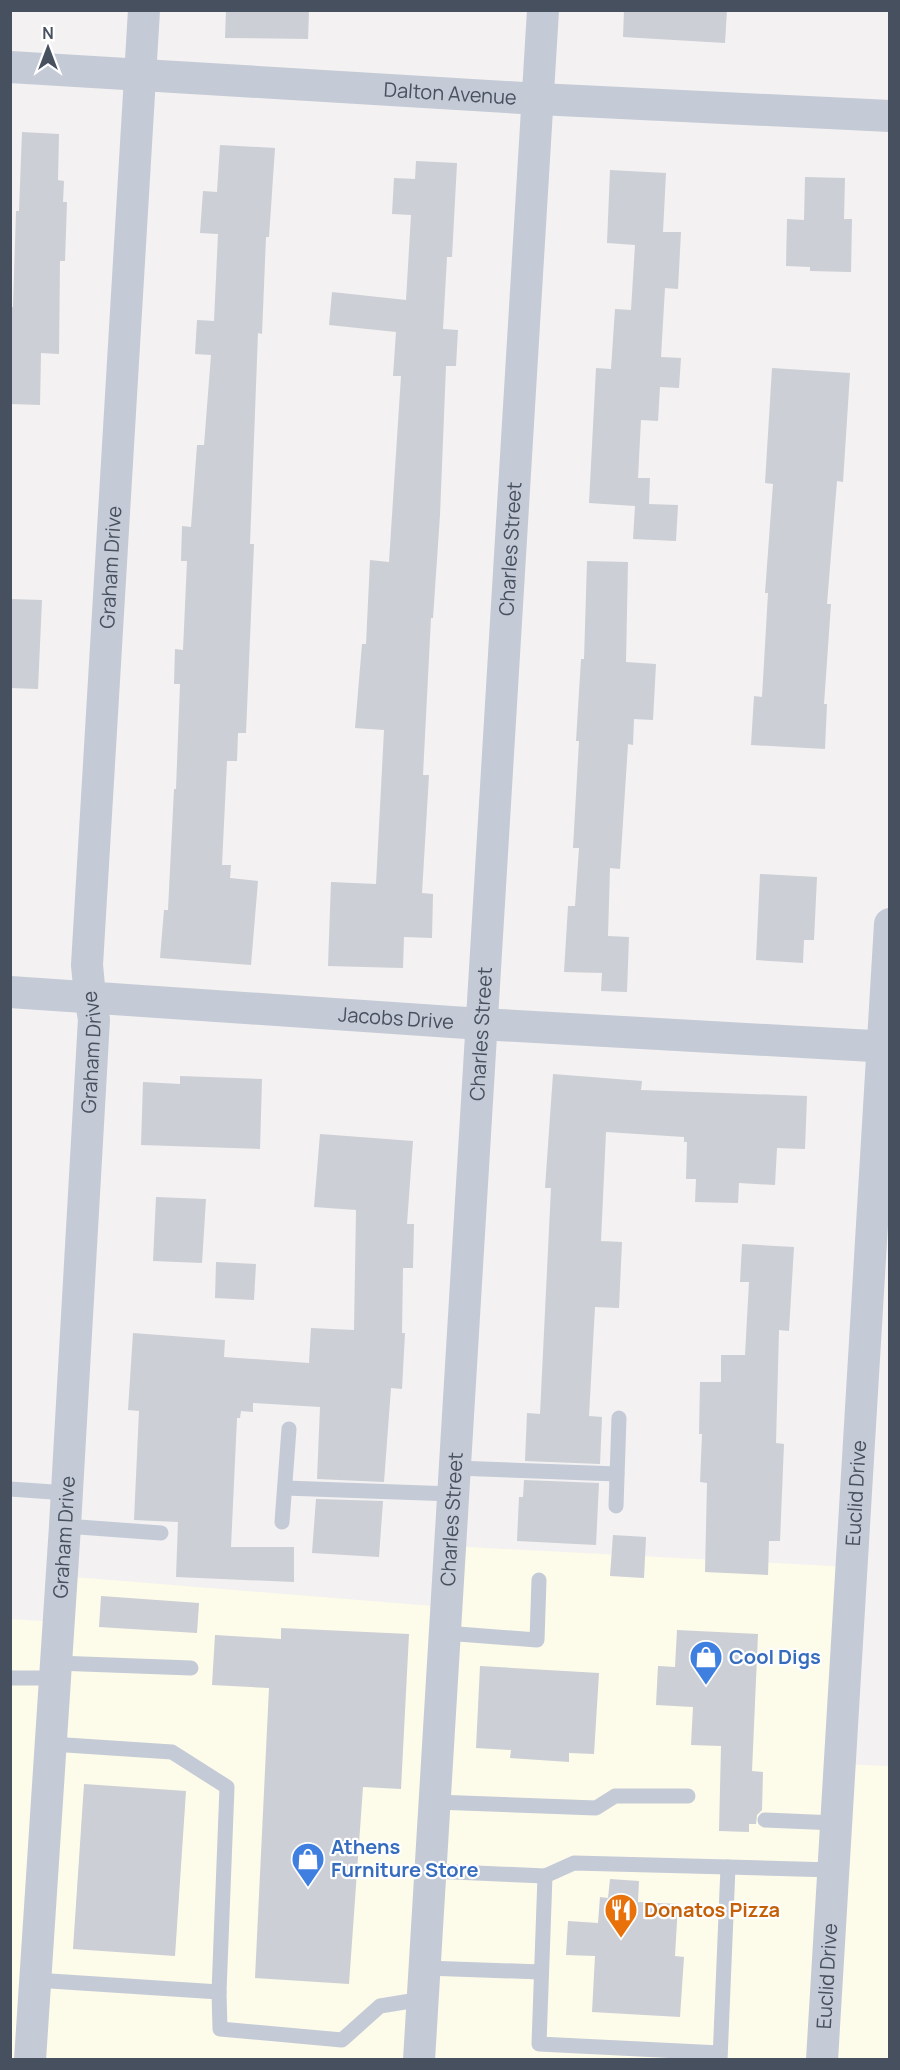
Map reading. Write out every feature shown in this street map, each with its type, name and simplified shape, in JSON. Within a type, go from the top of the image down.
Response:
[{"type":"street","name":"Graham Drive","points":[[30,2060],[65,1526],[94,1019],[90,997],[88,954],[144,10]]},
{"type":"street","name":"Charles Street","points":[[419,2060],[543,10]]},
{"type":"street","name":"Dalton Avenue","points":[[10,67],[539,99],[890,116]]},
{"type":"street","name":"Euclid Drive","points":[[822,2060],[886,1047],[890,924]]},
{"type":"street","name":"Jacobs Drive","points":[[10,993],[481,1024],[886,1047]]},
{"type":"lane","points":[[616,1506],[619,1418]]},
{"type":"lane","points":[[282,1522],[289,1429]]},
{"type":"lane","points":[[285,1488],[617,1474]]},
{"type":"lane","points":[[10,1489],[67,1493]]},
{"type":"lane","points":[[65,1526],[161,1533]]},
{"type":"lane","points":[[445,1633],[537,1640],[539,1580]]},
{"type":"lane","points":[[10,1678],[56,1671],[191,1668]]},
{"type":"lane","points":[[51,1744],[172,1752],[227,1787],[219,1992],[220,2030],[342,2040],[380,2006],[424,1984],[542,1972]]},
{"type":"lane","points":[[435,1802],[596,1808],[615,1796],[688,1796]]},
{"type":"lane","points":[[765,1820],[836,1823]]},
{"type":"lane","points":[[431,1871],[546,1876],[574,1863],[833,1870]]},
{"type":"lane","points":[[546,1876],[539,2044],[720,2056],[728,1868]]},
{"type":"lane","points":[[35,1980],[219,1992]]},
{"type":"shaded area","points":[[450,1546],[851,1567],[840,1764],[889,1766],[889,2059],[11,2059],[10,1619],[58,1622],[62,1576],[446,1607]]},
{"type":"building","points":[[226,10],[309,10],[308,39],[225,38]]},
{"type":"building","points":[[624,10],[727,10],[725,43],[623,37]]},
{"type":"building","points":[[22,132],[59,134],[58,180],[64,181],[63,202],[67,202],[65,261],[60,261],[59,354],[41,353],[40,405],[10,404],[10,307],[13,307],[16,211],[19,211]]},
{"type":"building","points":[[220,145],[275,148],[269,237],[266,237],[262,334],[258,333],[250,544],[254,544],[246,733],[238,733],[237,761],[227,761],[222,865],[231,865],[230,878],[258,881],[251,965],[160,958],[164,910],[168,910],[174,789],[176,789],[180,684],[174,684],[175,649],[183,650],[187,561],[181,561],[182,526],[191,527],[197,445],[204,445],[211,355],[195,354],[197,320],[214,321],[218,234],[200,233],[203,191],[217,192]]},
{"type":"building","points":[[416,161],[457,163],[452,257],[447,257],[443,329],[458,330],[456,366],[446,366],[440,515],[433,618],[431,618],[423,775],[429,775],[422,893],[433,894],[432,938],[404,937],[403,968],[328,966],[331,882],[376,884],[384,730],[355,728],[362,644],[366,644],[370,560],[389,562],[401,376],[393,376],[396,332],[329,325],[332,292],[406,300],[411,215],[392,214],[394,178],[415,179]]},
{"type":"building","points":[[610,170],[666,173],[663,232],[681,232],[678,289],[665,288],[661,357],[681,358],[679,388],[660,387],[658,421],[641,420],[638,478],[650,478],[649,504],[678,505],[676,541],[633,539],[635,506],[589,503],[596,368],[611,369],[615,309],[631,310],[635,245],[607,243]]},
{"type":"building","points":[[805,177],[845,178],[844,219],[852,219],[851,272],[810,271],[810,267],[786,266],[787,219],[804,220]]},
{"type":"building","points":[[772,368],[850,373],[843,482],[837,481],[827,604],[831,604],[824,704],[827,704],[825,749],[751,745],[754,696],[762,697],[768,593],[765,593],[773,484],[765,483]]},
{"type":"building","points":[[587,561],[628,562],[626,662],[656,664],[653,720],[634,719],[633,745],[628,744],[620,869],[610,868],[608,936],[629,937],[627,992],[601,991],[602,973],[564,972],[568,906],[575,906],[579,848],[573,848],[579,741],[576,741],[581,659],[584,659]]},
{"type":"building","points":[[10,599],[42,600],[38,689],[10,688]]},
{"type":"building","points":[[760,874],[817,877],[814,940],[804,940],[803,963],[756,960]]},
{"type":"building","points":[[553,1074],[642,1081],[641,1090],[807,1096],[805,1149],[777,1148],[775,1185],[739,1183],[738,1203],[695,1202],[696,1179],[686,1179],[687,1142],[684,1142],[684,1137],[606,1132],[601,1241],[622,1242],[619,1308],[595,1307],[589,1416],[602,1417],[600,1464],[525,1461],[527,1413],[540,1414],[551,1188],[545,1188]]},
{"type":"building","points":[[180,1076],[262,1079],[260,1149],[141,1145],[143,1082],[180,1084]]},
{"type":"building","points":[[320,1134],[413,1141],[407,1224],[414,1224],[413,1268],[403,1268],[402,1333],[405,1333],[402,1389],[391,1388],[384,1482],[317,1479],[320,1407],[253,1403],[253,1412],[241,1411],[240,1418],[237,1418],[231,1547],[294,1547],[294,1582],[176,1577],[178,1522],[134,1520],[139,1411],[128,1410],[133,1333],[225,1340],[224,1357],[309,1363],[311,1328],[354,1330],[356,1210],[314,1207]]},
{"type":"building","points":[[156,1197],[206,1199],[202,1263],[153,1261]]},
{"type":"building","points":[[742,1244],[794,1247],[789,1331],[779,1330],[776,1443],[784,1444],[780,1541],[769,1541],[768,1575],[705,1572],[707,1483],[700,1482],[702,1434],[699,1434],[700,1382],[721,1382],[721,1355],[745,1355],[749,1282],[740,1282]]},
{"type":"building","points":[[216,1262],[256,1264],[254,1300],[215,1298]]},
{"type":"building","points":[[524,1480],[599,1483],[596,1545],[517,1541],[519,1497],[523,1497]]},
{"type":"building","points":[[316,1499],[383,1501],[379,1557],[312,1553]]},
{"type":"building","points":[[613,1535],[646,1537],[644,1578],[610,1576]]},
{"type":"building","points":[[101,1596],[199,1603],[197,1633],[99,1627]]},
{"type":"building","name":"Athens Furniture Store","points":[[281,1628],[409,1634],[401,1789],[363,1787],[349,1984],[255,1978],[269,1688],[212,1685],[215,1635],[281,1639]]},
{"type":"building","name":"Cool Digs","points":[[677,1630],[758,1634],[752,1771],[763,1772],[762,1810],[757,1815],[756,1824],[749,1824],[749,1832],[719,1831],[721,1746],[691,1745],[693,1707],[656,1705],[658,1666],[675,1667]]},
{"type":"building","points":[[480,1666],[599,1673],[594,1754],[569,1753],[569,1762],[510,1758],[511,1750],[476,1748]]},
{"type":"building","points":[[84,1784],[186,1791],[175,1956],[73,1949]]},
{"type":"building","name":"Donatos Pizza","points":[[610,1879],[639,1881],[638,1902],[678,1904],[675,1956],[684,1957],[680,2017],[592,2012],[595,1956],[566,1955],[568,1921],[598,1923],[600,1897],[608,1898]]},
{"type":"place","name":"Cool Digs","points":[[706,1686]]},
{"type":"place","name":"Athens Furniture Store","points":[[308,1888]]},
{"type":"place","name":"Donatos Pizza","points":[[621,1939]]}]
